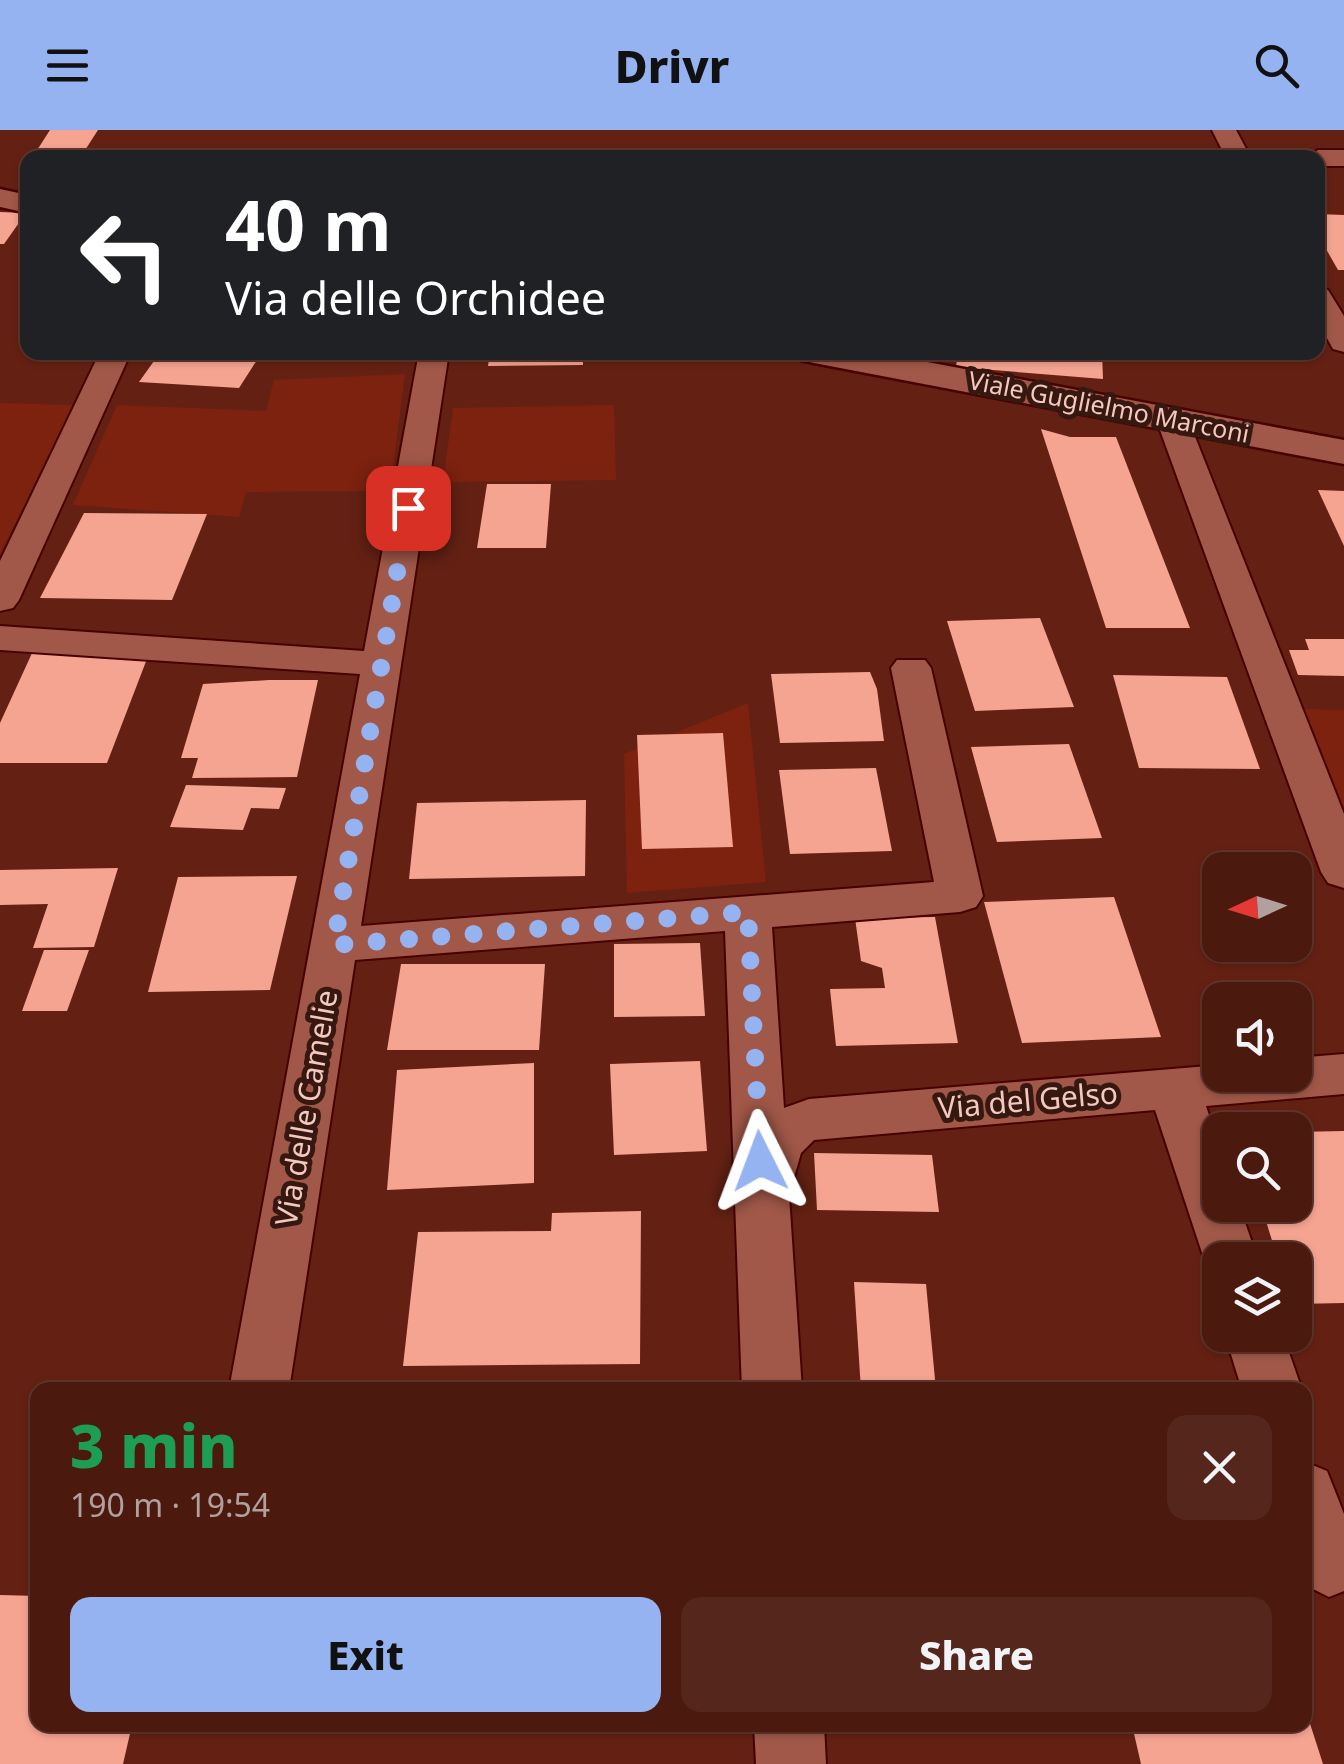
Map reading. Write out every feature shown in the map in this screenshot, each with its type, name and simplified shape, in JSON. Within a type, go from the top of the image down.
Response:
[{"type":"street","points":[[1325,309],[1344,343]]},
{"type":"street","points":[[0,600],[112,360]]},
{"type":"street","name":"Via delle Camelie","points":[[260,1382],[433,360]]},
{"type":"street","name":"Viale Guglielmo Marconi","points":[[857,360],[1344,452]]},
{"type":"street","points":[[1172,418],[1344,872]]},
{"type":"street","points":[[0,638],[381,664]]},
{"type":"street","points":[[334,945],[960,896],[911,668]]},
{"type":"street","points":[[748,912],[772,1382]]},
{"type":"street","name":"Via del Gelso","points":[[762,1196],[777,1141],[792,1124],[1344,1074]]},
{"type":"street","points":[[1174,1088],[1224,1242]]},
{"type":"street","points":[[1260,1352],[1269,1382]]},
{"type":"street","points":[[1312,1513],[1329,1565]]},
{"type":"street","points":[[789,1732],[791,1764]]},
{"type":"shaded area","points":[[405,374],[390,491],[246,492],[239,517],[73,505],[117,405],[266,411],[274,380]]},
{"type":"shaded area","points":[[0,403],[73,405],[0,555]]},
{"type":"shaded area","points":[[614,405],[616,480],[443,482],[453,408]]},
{"type":"shaded area","points":[[748,703],[766,882],[627,893],[624,754]]},
{"type":"shaded area","points":[[1297,709],[1344,710],[1344,832]]},
{"type":"building","points":[[50,130],[98,130],[85,150],[37,150]]},
{"type":"building","points":[[0,212],[20,213],[20,221],[0,244]]},
{"type":"building","points":[[1325,214],[1344,215],[1344,270],[1338,270],[1325,247]]},
{"type":"building","points":[[155,360],[257,360],[239,388],[139,382]]},
{"type":"building","points":[[489,360],[583,360],[583,365],[488,366]]},
{"type":"building","points":[[957,360],[1102,360],[1103,379],[956,367]]},
{"type":"building","points":[[1041,429],[1070,437],[1116,437],[1190,628],[1106,628]]},
{"type":"building","points":[[487,484],[551,484],[546,548],[477,548]]},
{"type":"building","points":[[1318,490],[1344,491],[1344,546]]},
{"type":"building","points":[[84,513],[207,514],[172,600],[40,598]]},
{"type":"building","points":[[1040,618],[1074,707],[975,711],[947,621]]},
{"type":"building","points":[[1305,639],[1344,639],[1344,676],[1298,675],[1289,650],[1309,650]]},
{"type":"building","points":[[33,651],[150,651],[107,763],[0,763],[0,723]]},
{"type":"building","points":[[870,672],[877,689],[884,741],[780,743],[771,674]]},
{"type":"building","points":[[1113,675],[1227,677],[1260,769],[1139,768]]},
{"type":"building","points":[[318,680],[297,777],[192,778],[198,758],[181,758],[203,684]]},
{"type":"building","points":[[723,733],[733,847],[642,849],[637,735]]},
{"type":"building","points":[[1069,744],[1102,838],[997,842],[971,747]]},
{"type":"building","points":[[876,768],[892,851],[790,854],[779,770]]},
{"type":"building","points":[[186,785],[286,788],[279,809],[251,808],[243,830],[170,827]]},
{"type":"building","points":[[586,800],[585,876],[409,879],[417,803]]},
{"type":"building","points":[[118,868],[94,947],[33,948],[48,904],[0,905],[0,870]]},
{"type":"building","points":[[297,876],[270,990],[148,992],[178,877]]},
{"type":"building","points":[[1114,897],[1161,1037],[1022,1043],[984,902]]},
{"type":"building","points":[[935,917],[958,1043],[836,1046],[830,989],[885,988],[882,968],[861,961],[855,918]]},
{"type":"building","points":[[700,943],[705,1016],[614,1017],[614,944]]},
{"type":"building","points":[[44,950],[89,950],[67,1011],[22,1011]]},
{"type":"building","points":[[401,964],[545,964],[539,1050],[387,1050]]},
{"type":"building","points":[[700,1061],[707,1151],[614,1155],[610,1064]]},
{"type":"building","points":[[534,1063],[534,1183],[387,1190],[397,1070]]},
{"type":"building","points":[[1344,1131],[1344,1303],[1312,1304],[1312,1242],[1272,1242],[1266,1222],[1312,1222],[1312,1132]]},
{"type":"building","points":[[814,1153],[932,1155],[939,1212],[817,1210]]},
{"type":"building","points":[[641,1211],[640,1364],[403,1366],[418,1232],[551,1231],[552,1213]]},
{"type":"building","points":[[854,1282],[926,1284],[935,1382],[860,1382]]},
{"type":"building","points":[[0,1595],[30,1596],[30,1732],[130,1732],[123,1764],[0,1764]]},
{"type":"building","points":[[1312,1730],[1323,1764],[1141,1764],[1134,1732]]},
{"type":"route","points":[[408,508],[334,945],[748,912],[760,1161]]}]
